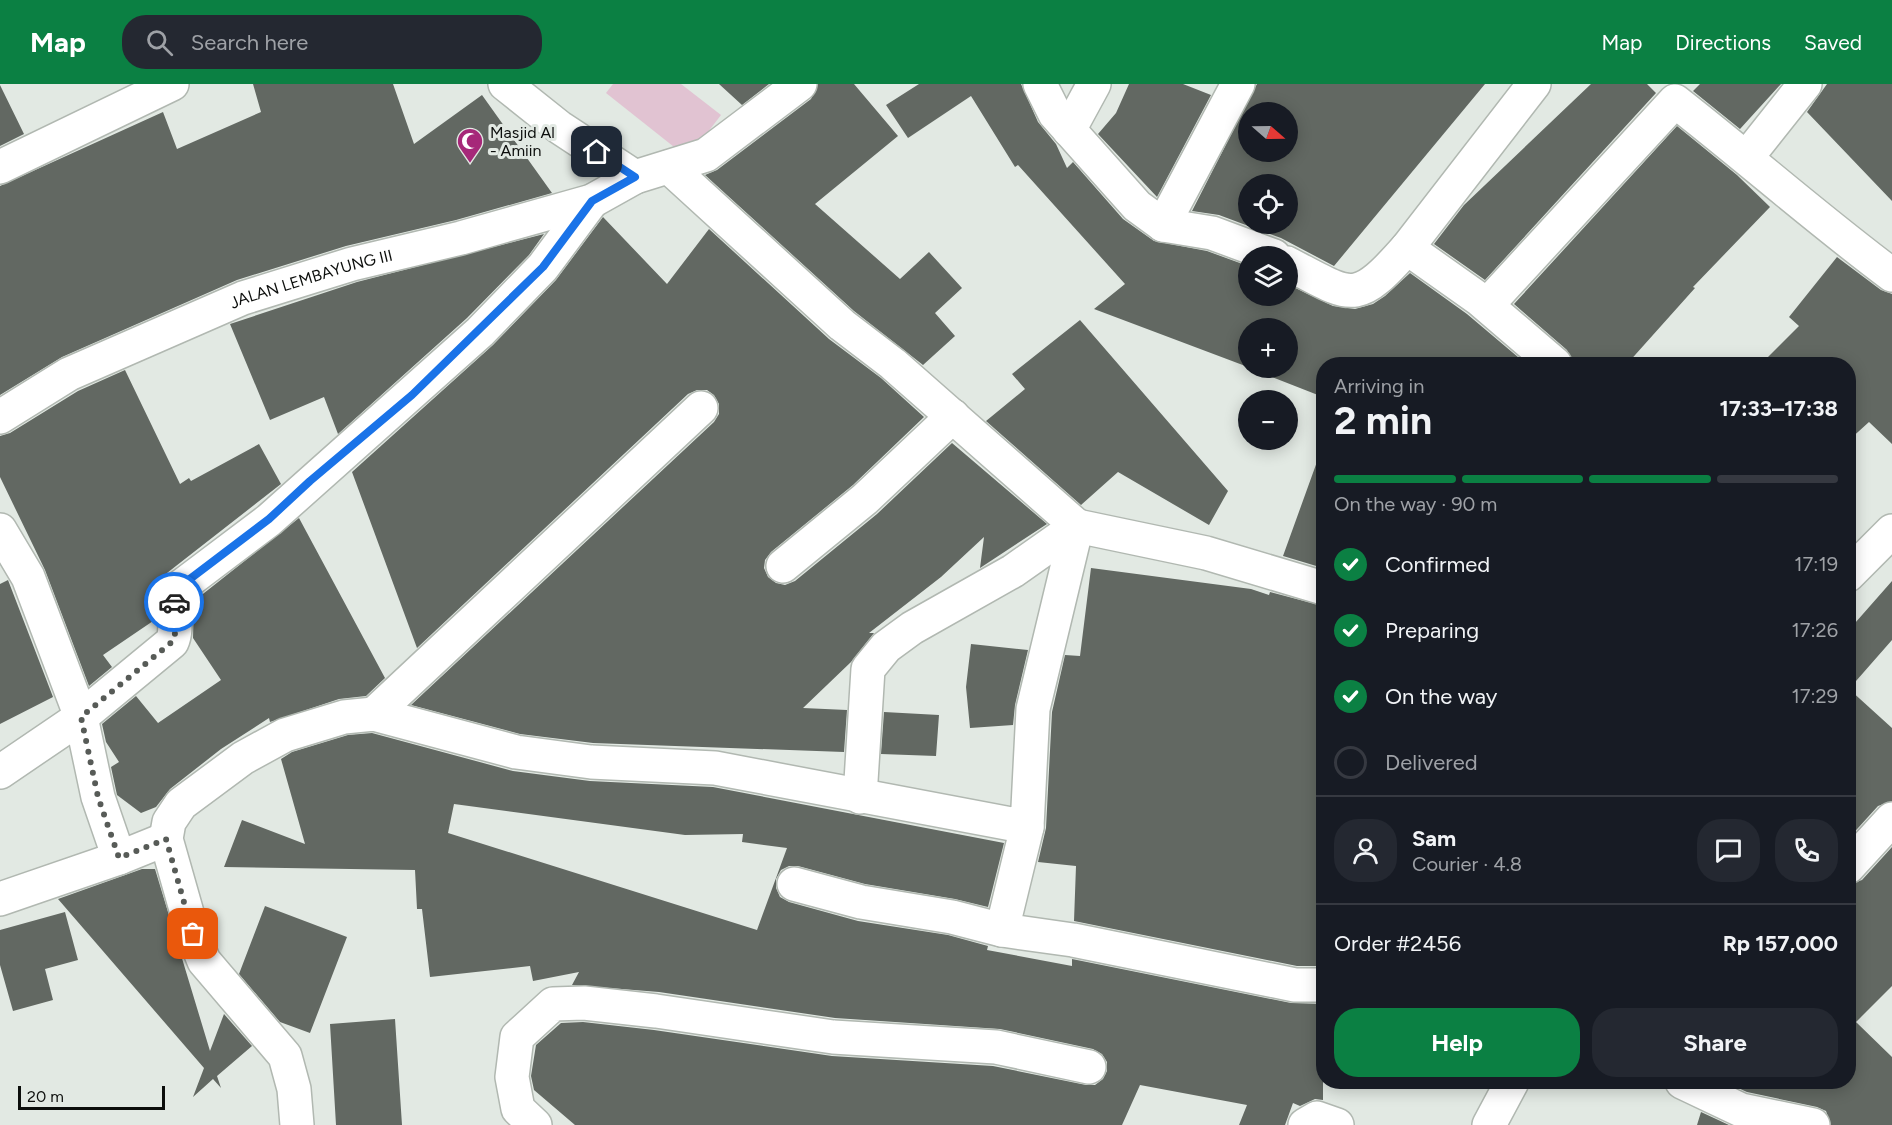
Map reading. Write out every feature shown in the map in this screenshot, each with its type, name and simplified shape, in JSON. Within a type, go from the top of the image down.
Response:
[{"type":"street","points":[[0,167],[172,84]]},
{"type":"street","points":[[505,84],[559,127],[635,177]]},
{"type":"street","name":"JALAN LEMBAYUNG III","points":[[0,417],[69,374],[243,298],[352,264],[461,238],[592,201],[635,177],[706,155],[800,84]]},
{"type":"street","points":[[1040,84],[1055,114],[1137,206],[1163,225],[1212,233],[1247,246]]},
{"type":"street","points":[[1069,130],[1094,84]]},
{"type":"street","points":[[1163,225],[1238,84]]},
{"type":"street","points":[[1298,269],[1339,291],[1360,291],[1382,276],[1407,248],[1534,84]]},
{"type":"street","points":[[1747,157],[1805,84]]},
{"type":"street","points":[[1487,305],[1668,92],[1834,231],[1892,275]]},
{"type":"street","points":[[669,167],[842,325],[953,416],[1077,526],[1206,553],[1316,586]]},
{"type":"street","points":[[0,772],[81,717],[172,642],[177,628],[174,600],[178,588],[269,519],[480,332],[543,267],[592,201]]},
{"type":"street","points":[[1407,248],[1487,305],[1546,357]]},
{"type":"street","points":[[374,714],[701,408]]},
{"type":"street","points":[[783,566],[865,499],[953,416]]},
{"type":"street","points":[[860,797],[868,669],[880,654],[912,628],[1013,571],[1077,526]]},
{"type":"street","points":[[1002,930],[1027,826],[1033,709],[1077,526]]},
{"type":"street","points":[[0,530],[28,577],[81,717],[98,797],[119,858]]},
{"type":"street","points":[[1856,567],[1892,531]]},
{"type":"street","points":[[0,899],[119,858],[167,830],[181,804],[243,758],[285,735],[344,717],[374,714],[516,752],[591,762],[715,768],[860,797],[1027,826]]},
{"type":"street","points":[[1856,858],[1892,819]]},
{"type":"street","points":[[167,830],[193,934],[204,961],[285,1056],[294,1089],[297,1125]]},
{"type":"street","points":[[794,884],[861,902],[952,917],[1002,930],[1085,943],[1295,985],[1316,985]]},
{"type":"street","points":[[535,1125],[518,1109],[513,1077],[517,1037],[553,1004],[584,1003],[656,1011],[833,1037],[996,1047],[1089,1067]]},
{"type":"street","points":[[1489,1125],[1508,1089]]},
{"type":"street","points":[[1697,1089],[1741,1110],[1813,1125]]},
{"type":"street","points":[[1305,1125],[1317,1118],[1337,1125]]},
{"type":"shaded area","points":[[613,84],[681,84],[721,115],[688,158],[606,93]]},
{"type":"building","points":[[253,84],[393,84],[414,144],[482,95],[552,193],[456,220],[346,246],[237,280],[62,357],[0,395],[0,186],[163,112],[177,149],[261,112]]},
{"type":"building","points":[[719,84],[769,84],[742,105]]},
{"type":"building","points":[[818,84],[854,84],[898,136],[815,204],[900,279],[929,252],[962,288],[935,313],[955,336],[923,365],[854,311],[705,175],[717,170],[811,99]]},
{"type":"building","points":[[919,84],[1021,84],[1038,122],[1056,144],[1067,168],[1073,162],[1123,219],[1154,241],[1207,251],[1238,262],[1238,306],[1298,306],[1298,289],[1333,306],[1355,309],[1373,304],[1410,273],[1467,314],[1518,357],[1316,357],[1316,394],[1275,378],[1298,378],[1298,318],[1238,318],[1238,363],[1094,309],[1125,284],[1018,165],[1015,167],[971,96],[908,138],[886,105]]},
{"type":"building","points":[[1129,84],[1183,84],[1211,95],[1157,197],[1098,134],[1116,113]]},
{"type":"building","points":[[1257,84],[1485,84],[1334,266],[1270,234],[1298,234],[1298,174],[1238,174],[1238,222],[1219,215],[1192,211],[1238,121],[1238,162],[1298,162],[1298,102],[1248,102]]},
{"type":"building","points":[[1591,84],[1647,84],[1656,93],[1485,280],[1434,244],[1464,205]]},
{"type":"building","points":[[1700,84],[1781,84],[1740,129],[1693,91]]},
{"type":"building","points":[[1827,84],[1892,84],[1892,201],[1807,112]]},
{"type":"building","points":[[0,85],[24,134],[0,146]]},
{"type":"building","points":[[1677,126],[1737,175],[1770,207],[1693,287],[1695,288],[1633,357],[1570,357],[1567,350],[1514,304]]},
{"type":"building","points":[[603,217],[667,284],[709,229],[829,339],[881,378],[924,417],[853,485],[771,552],[765,560],[764,568],[768,577],[776,583],[785,585],[795,581],[877,514],[952,443],[1047,524],[980,568],[984,537],[941,577],[869,633],[874,633],[851,662],[803,708],[847,710],[844,752],[593,743],[520,734],[411,705],[714,422],[719,414],[719,404],[714,395],[707,390],[697,390],[688,394],[417,648],[352,472],[493,345],[556,280]]},
{"type":"building","points":[[544,234],[529,255],[467,318],[338,434],[324,397],[270,420],[230,324],[357,282]]},
{"type":"building","points":[[1837,257],[1881,290],[1892,294],[1892,444],[1869,422],[1856,434],[1856,357],[1768,357],[1799,326],[1789,317]]},
{"type":"building","points":[[1080,320],[1228,491],[1209,525],[1118,472],[1081,505],[986,421],[1025,389],[1012,374]]},
{"type":"building","points":[[125,370],[180,484],[189,478],[191,481],[259,444],[281,484],[167,573],[158,590],[156,619],[103,655],[112,667],[89,686],[45,570],[0,477],[0,436],[10,433],[78,391]]},
{"type":"building","points":[[1316,465],[1316,566],[1283,556]]},
{"type":"building","points":[[299,518],[385,678],[366,696],[339,699],[270,722],[269,718],[221,749],[170,789],[156,807],[141,813],[117,795],[111,767],[119,762],[106,742],[102,724],[136,696],[158,723],[221,680],[193,638],[194,601]]},
{"type":"building","points":[[1091,568],[1251,589],[1269,595],[1270,592],[1316,604],[1316,966],[1297,966],[1074,921],[1076,866],[1038,862],[1046,828],[1052,712],[1065,655],[1080,656]]},
{"type":"building","points":[[8,580],[53,697],[0,724],[0,584]]},
{"type":"building","points":[[1892,581],[1892,640],[1856,681],[1856,622]]},
{"type":"building","points":[[971,644],[1028,650],[1015,705],[1013,725],[970,728],[966,687]]},
{"type":"building","points":[[1856,695],[1892,728],[1892,801],[1878,806],[1856,830]]},
{"type":"building","points":[[884,712],[939,715],[936,756],[881,754]]},
{"type":"building","points":[[372,733],[513,771],[590,781],[713,787],[1004,843],[988,907],[865,884],[798,866],[789,866],[781,870],[776,879],[776,888],[780,897],[789,902],[858,921],[948,935],[988,946],[987,950],[1072,966],[1072,959],[1291,1003],[1316,1004],[1316,1089],[1323,1089],[1323,1100],[1315,1099],[1300,1106],[1293,1103],[1285,1125],[1239,1125],[1247,1105],[1140,1085],[1122,1125],[575,1125],[534,1090],[531,1076],[536,1045],[561,1023],[583,1022],[654,1030],[832,1056],[993,1066],[1086,1085],[1095,1085],[1103,1079],[1107,1071],[1107,1062],[1102,1054],[1093,1049],[1000,1029],[835,1018],[659,992],[572,985],[579,972],[533,981],[530,966],[430,977],[422,909],[417,909],[415,870],[224,867],[242,820],[305,844],[281,759],[292,752],[348,735]],"holes":[[[454,804],[685,835],[743,834],[742,842],[787,848],[757,930],[448,833]]]},
{"type":"building","points":[[1892,847],[1892,986],[1856,1022],[1856,882],[1862,880]]},
{"type":"building","points":[[142,869],[155,869],[210,1051],[224,1014],[252,1046],[217,1076],[221,1088],[213,1079],[193,1097],[204,1068],[58,899]]},
{"type":"building","points":[[265,906],[347,937],[310,1033],[280,1022],[239,974]]},
{"type":"building","points":[[65,912],[78,960],[45,969],[53,1000],[13,1011],[0,965],[0,930]]},
{"type":"building","points":[[395,1019],[402,1125],[336,1125],[330,1024]]},
{"type":"building","points":[[1856,1022],[1892,1057],[1892,1125],[1831,1125],[1826,1111],[1817,1107],[1740,1089],[1856,1089]]},
{"type":"building","points":[[1701,1112],[1729,1125],[1697,1125]]},
{"type":"way so far","points":[[174,602],[177,628],[172,642],[81,717],[98,797],[119,858],[166,839],[193,934]]},
{"type":"place","name":"Masjid Al - Amiin","points":[[470,164]]},
{"type":"route","points":[[174,602],[178,588],[269,519],[310,481],[412,395],[480,332],[543,267],[592,201],[635,177],[597,152]]}]
